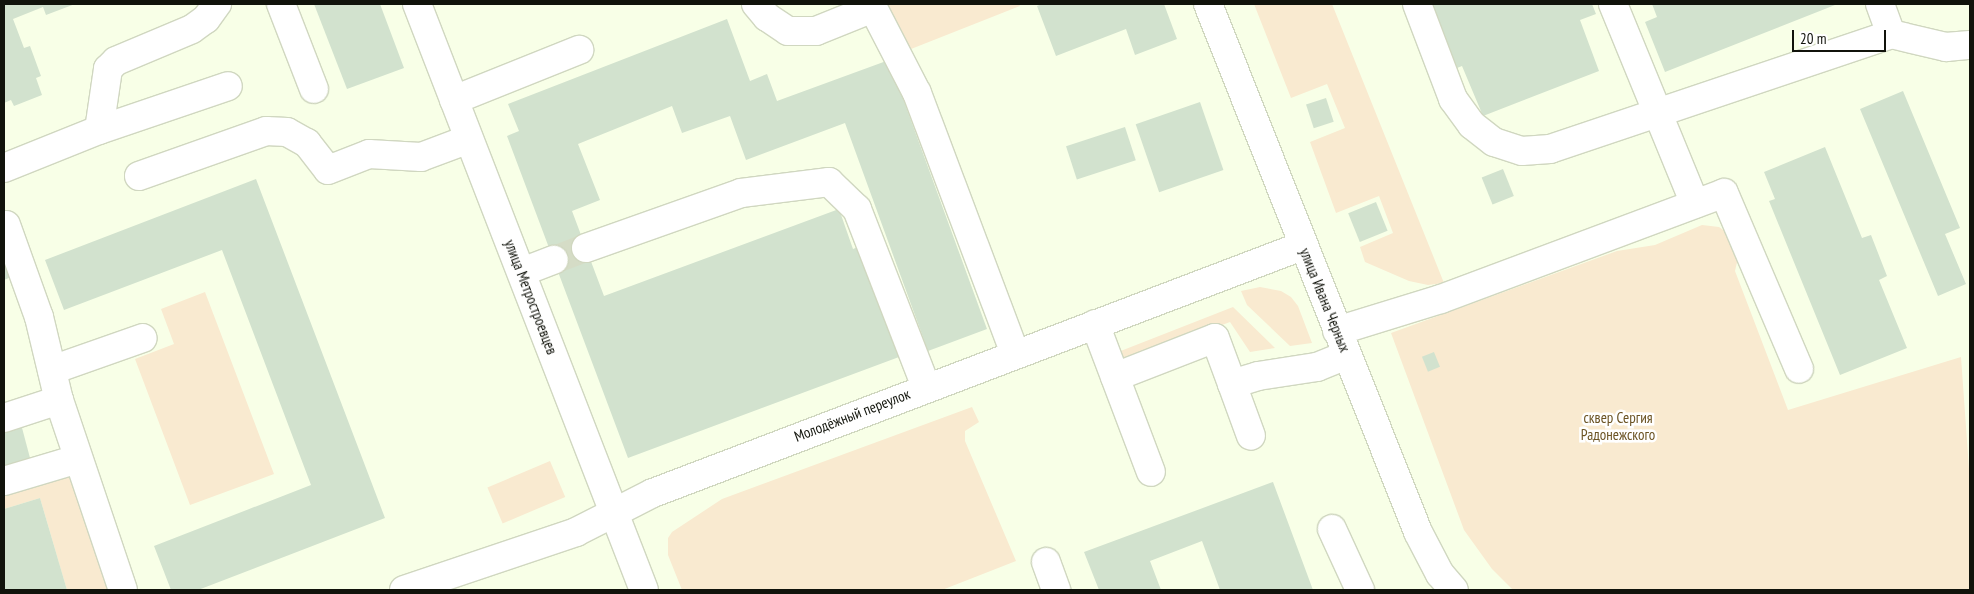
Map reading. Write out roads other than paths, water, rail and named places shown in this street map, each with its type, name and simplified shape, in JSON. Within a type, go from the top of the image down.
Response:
[{"type":"street","points":[[98,130],[108,69],[116,61],[192,29],[206,19],[217,4]]},
{"type":"street","points":[[281,4],[314,89]]},
{"type":"street","name":"улица Метростроевцев","points":[[417,4],[644,590]]},
{"type":"street","points":[[756,4],[767,18],[788,31],[816,31],[872,6],[917,93],[1015,354]]},
{"type":"street","name":"улица Ивана Черных","points":[[1208,4],[1302,246],[1418,532],[1440,574],[1454,590]]},
{"type":"street","points":[[1416,4],[1453,99],[1472,125],[1494,142],[1522,151],[1550,149],[1891,34],[1946,47],[1970,45]]},
{"type":"street","points":[[1613,4],[1695,204]]},
{"type":"street","points":[[1880,4],[1891,34]]},
{"type":"street","points":[[454,100],[579,50]]},
{"type":"street","points":[[4,168],[98,130],[228,86]]},
{"type":"street","points":[[139,176],[266,131],[287,132],[307,143],[328,170],[369,154],[421,157],[469,139]]},
{"type":"street","points":[[586,248],[741,193],[829,182],[857,209],[926,387]]},
{"type":"street","points":[[1232,384],[1258,376],[1317,367],[1342,343],[1441,299],[1724,193],[1798,369]]},
{"type":"street","points":[[6,225],[39,317],[59,400],[123,590]]},
{"type":"street","name":"Молодёжный переулок","points":[[404,590],[576,532],[653,493],[926,387],[1302,246]]},
{"type":"street","points":[[522,272],[554,260]]},
{"type":"street","points":[[1095,324],[1151,472]]},
{"type":"street","points":[[52,370],[143,338]]},
{"type":"street","points":[[1115,376],[1215,338],[1252,436]]},
{"type":"street","points":[[4,418],[59,400]]},
{"type":"street","points":[[4,481],[78,459]]},
{"type":"street","points":[[1332,529],[1360,590]]},
{"type":"street","points":[[1046,562],[1056,590]]},
{"type":"tunnel","points":[[554,260],[586,248]]},
{"type":"park label","name":"сквер Сергия Радонежского","points":[[1618,426]]}]
